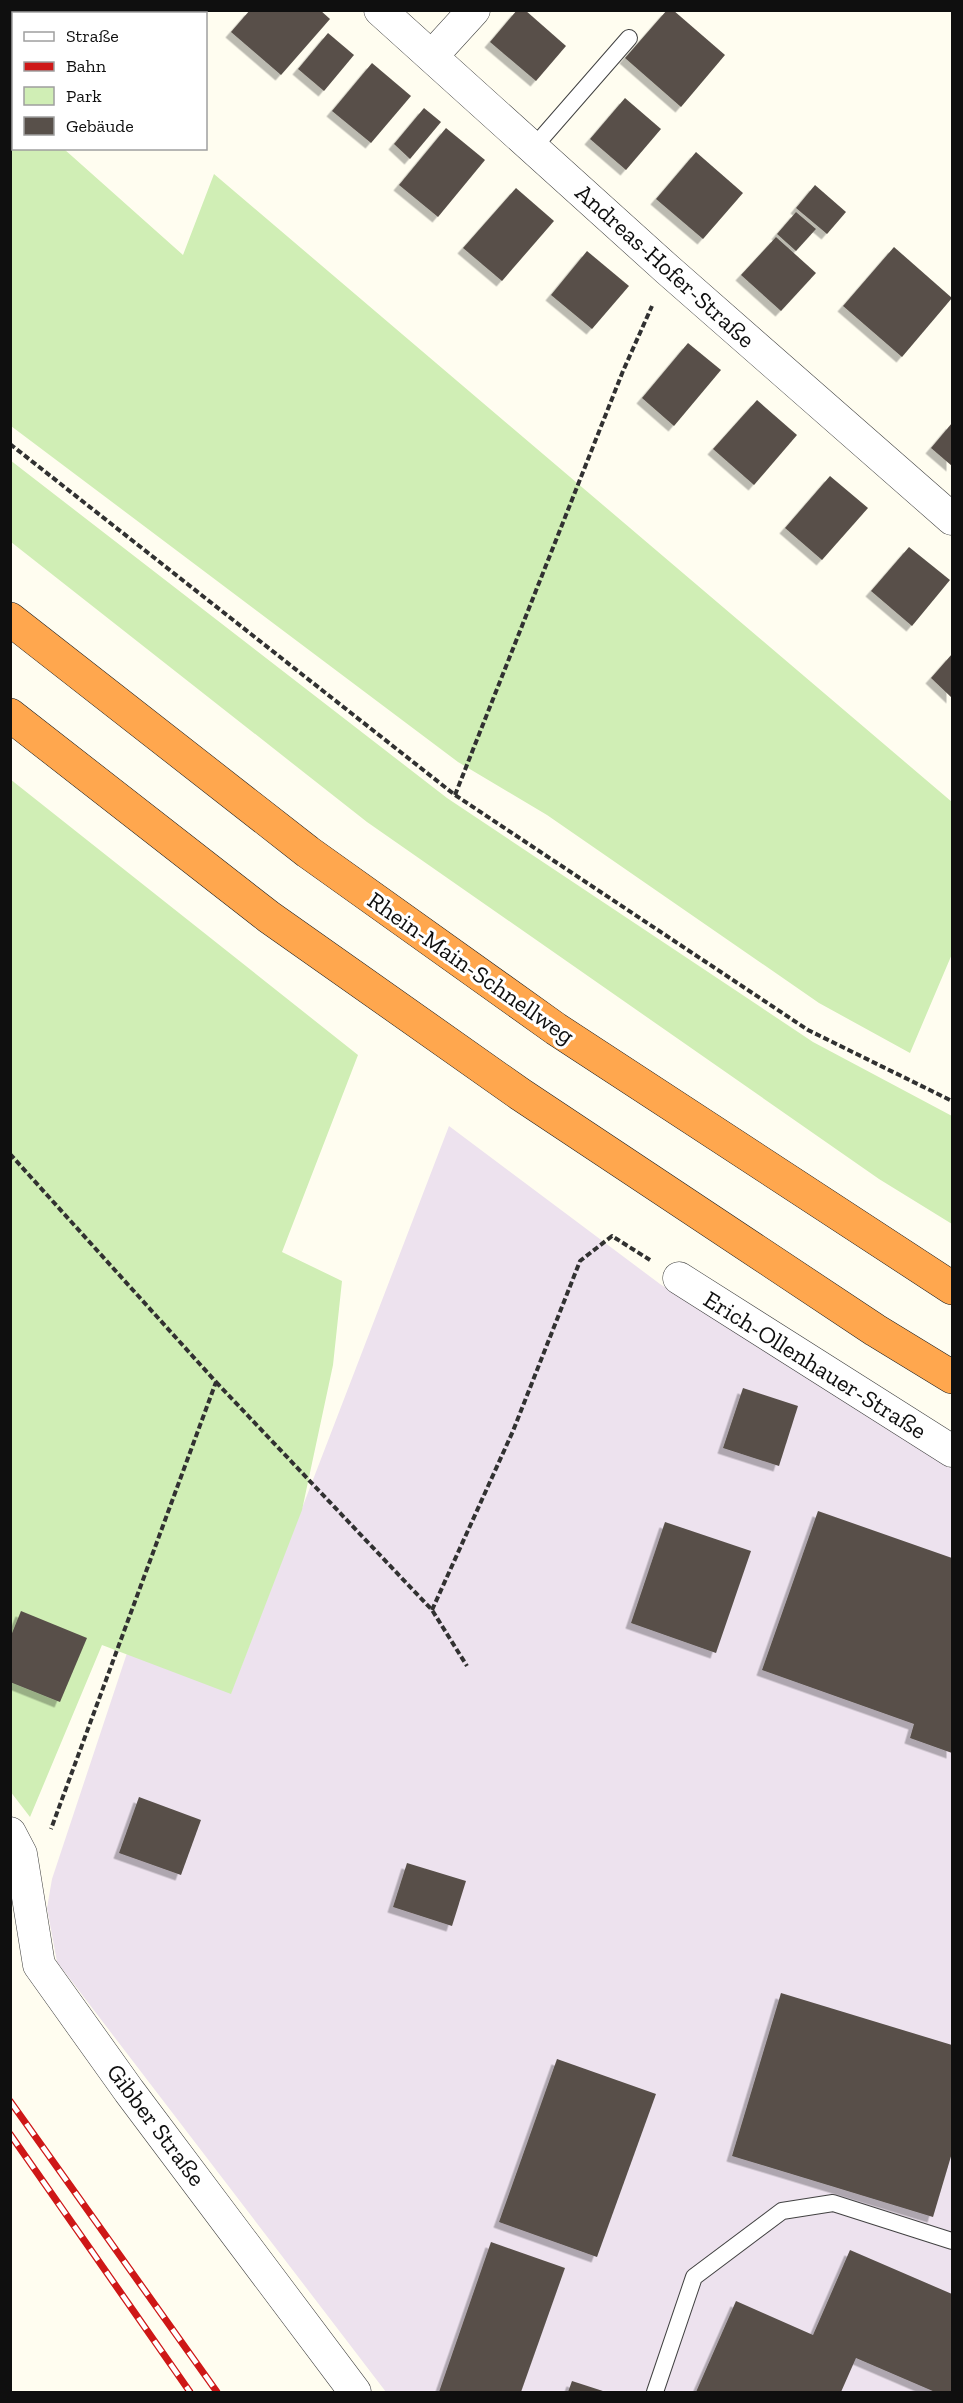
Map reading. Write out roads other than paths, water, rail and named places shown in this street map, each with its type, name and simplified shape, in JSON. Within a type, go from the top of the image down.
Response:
[{"type":"highway","name":"Rhein-Main-Schnellweg","points":[[10,619],[308,852],[546,1023],[952,1288]]},
{"type":"highway","points":[[10,715],[269,917],[501,1080],[865,1323],[952,1377]]},
{"type":"street","name":"Andreas-Hofer-Straße","points":[[380,10],[668,270],[952,519]]},
{"type":"street","points":[[432,56],[474,10]]},
{"type":"street","name":"Erich-Ollenhauer-Straße","points":[[678,1278],[952,1451]]},
{"type":"street","name":"Gibber Straße","points":[[10,1833],[21,1854],[39,1965],[129,2091],[356,2392]]},
{"type":"lane","points":[[533,148],[629,38]]},
{"type":"lane","points":[[655,2392],[694,2277],[782,2211],[833,2203],[952,2241]]},
{"type":"railway","points":[[10,2101],[217,2392]]},
{"type":"railway","points":[[10,2134],[190,2392]]}]
